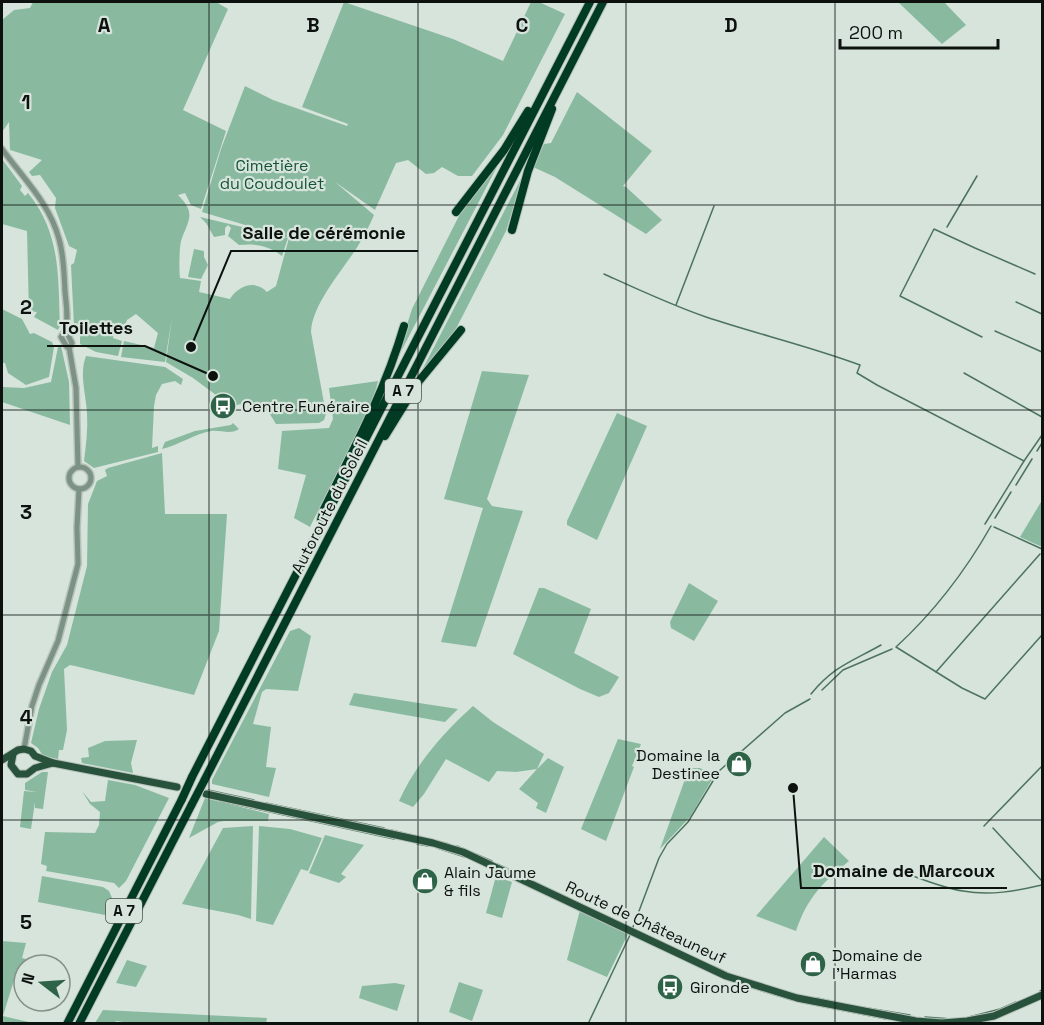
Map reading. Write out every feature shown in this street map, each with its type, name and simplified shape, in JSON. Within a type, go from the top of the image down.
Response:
[{"type":"highway","name":"Autoroute du Soleil","points":[[67,1023],[590,2]]},
{"type":"highway","name":"Autoroute du Soleil","points":[[79,1023],[603,2]]},
{"type":"highway","points":[[456,212],[504,150],[549,80]]},
{"type":"highway","points":[[512,230],[528,171],[560,86]]},
{"type":"highway","points":[[319,531],[324,509],[373,412],[394,362],[404,326]]},
{"type":"highway","points":[[368,459],[419,381],[461,330]]},
{"type":"main road","points":[[2,760],[24,749],[52,763],[177,788]]},
{"type":"main road","points":[[11,765],[13,754]]},
{"type":"main road","points":[[34,768],[35,756]]},
{"type":"main road","points":[[2,760],[22,775],[31,772],[34,768],[52,763]]},
{"type":"main road","name":"Route de Châteauneuf","points":[[206,794],[433,843],[463,852],[726,976],[797,998],[942,1023],[994,1016],[1042,995]]},
{"type":"street","points":[[2,149],[52,218],[63,254],[65,332],[72,343],[69,347],[76,387],[78,467]]},
{"type":"street","points":[[78,467],[87,469],[91,478],[87,486],[79,489],[71,484],[69,477],[78,467]]},
{"type":"street","points":[[24,749],[32,706],[58,641],[78,564],[79,489]]},
{"type":"green space","name":"Cimetière du Coudoulet","points":[[33,2],[216,2],[228,9],[183,110],[226,131],[201,209],[191,205],[185,193],[178,195],[189,211],[189,220],[180,246],[180,278],[201,281],[199,292],[230,299],[233,294],[247,286],[257,286],[267,292],[276,286],[289,238],[202,212],[221,149],[245,86],[273,100],[347,126],[348,124],[302,107],[344,2],[453,39],[503,61],[531,2],[539,2],[565,14],[503,135],[472,176],[458,176],[442,167],[434,173],[426,174],[408,160],[396,163],[375,210],[335,182],[374,215],[359,245],[322,300],[313,322],[311,332],[326,414],[324,420],[319,423],[276,424],[262,406],[247,403],[231,406],[193,378],[166,362],[172,317],[165,362],[121,357],[124,341],[154,348],[158,333],[136,314],[127,320],[123,331],[114,329],[113,338],[122,341],[118,356],[96,352],[80,344],[80,334],[75,331],[74,326],[71,265],[74,263],[77,250],[69,246],[55,208],[56,198],[40,175],[32,176],[29,172],[42,160],[10,150],[9,122],[2,132],[2,20],[14,10],[30,8]]},
{"type":"green space","points":[[898,2],[944,2],[966,25],[942,44]]},
{"type":"green space","points":[[577,92],[652,151],[623,186],[662,220],[646,234],[555,177],[533,167],[544,144],[551,143]]},
{"type":"green space","points":[[2,159],[22,186],[20,190],[25,196],[28,193],[47,224],[58,273],[60,326],[58,330],[34,317],[37,312],[30,311],[29,314],[27,231],[2,224]]},
{"type":"green space","points":[[498,162],[394,365],[412,309],[464,206]]},
{"type":"green space","points":[[524,173],[506,231],[461,319],[453,334],[418,378]]},
{"type":"green space","points":[[200,217],[288,238],[282,256],[262,246],[239,245],[228,236],[231,228],[228,225],[225,228],[225,235],[214,237]]},
{"type":"green space","points":[[194,249],[204,251],[208,265],[201,279],[188,277]]},
{"type":"green space","points":[[2,309],[22,319],[30,334],[34,333],[52,342],[54,347],[49,377],[26,385],[8,373],[5,363],[2,363]]},
{"type":"green space","points":[[61,346],[69,382],[70,425],[2,402],[2,387],[24,388],[51,382],[58,347]]},
{"type":"green space","points":[[86,356],[165,367],[183,379],[181,385],[175,381],[162,384],[156,395],[152,448],[158,446],[158,452],[94,468],[84,461],[87,419],[83,370]]},
{"type":"green space","points":[[482,371],[529,375],[487,499],[492,506],[523,511],[476,647],[441,642],[483,508],[444,499]]},
{"type":"green space","points":[[378,381],[373,400],[310,527],[294,518],[306,475],[278,469],[282,431],[329,428],[333,419],[329,388]]},
{"type":"green space","points":[[617,413],[647,426],[597,540],[567,525],[567,521]]},
{"type":"green space","points":[[233,423],[239,429],[232,432],[205,432],[162,449],[165,442],[195,431]]},
{"type":"green space","points":[[162,453],[165,514],[227,514],[219,631],[194,695],[70,665],[64,669],[67,730],[63,750],[59,750],[58,759],[43,756],[31,743],[39,709],[52,672],[67,645],[87,566],[88,504],[97,481],[107,476],[105,470],[108,468]]},
{"type":"green space","points":[[1042,502],[1042,547],[1020,537]]},
{"type":"green space","points":[[689,583],[718,601],[694,641],[671,628],[670,622]]},
{"type":"green space","points":[[539,588],[544,588],[591,609],[574,653],[619,677],[609,693],[599,697],[513,654]]},
{"type":"green space","points":[[299,628],[311,636],[298,691],[266,689],[262,692],[253,724],[271,727],[266,767],[276,768],[269,797],[212,784],[212,780],[290,631]]},
{"type":"green space","points":[[354,693],[458,709],[445,722],[349,705]]},
{"type":"green space","points":[[473,706],[493,722],[544,754],[537,769],[516,772],[497,771],[489,782],[446,759],[413,807],[399,801],[413,775],[431,750]]},
{"type":"green space","points":[[618,739],[641,744],[606,841],[581,829]]},
{"type":"green space","points":[[137,740],[131,763],[133,773],[82,763],[81,758],[89,757],[88,748],[105,741]]},
{"type":"green space","points":[[548,758],[564,767],[546,813],[536,808],[538,803],[519,789]]},
{"type":"green space","points":[[689,768],[700,768],[714,776],[690,817],[660,849]]},
{"type":"green space","points":[[42,772],[48,772],[43,809],[35,808],[35,802],[31,829],[20,827],[24,791],[37,792],[25,790],[25,783]]},
{"type":"green space","points":[[108,780],[135,785],[169,798],[126,881],[119,888],[114,883],[46,871],[47,866],[41,864],[45,832],[95,833],[99,825],[100,812],[90,804],[82,791],[91,802],[105,801]]},
{"type":"green space","points":[[205,798],[269,814],[268,821],[218,822],[189,838]]},
{"type":"green space","points":[[253,826],[251,919],[182,904],[223,828]]},
{"type":"green space","points":[[259,826],[290,829],[322,838],[308,871],[301,869],[273,925],[256,921]]},
{"type":"green space","points":[[325,835],[364,845],[341,874],[346,877],[339,883],[309,873]]},
{"type":"green space","points":[[824,837],[849,861],[817,892],[805,909],[796,931],[756,916]]},
{"type":"green space","points":[[42,876],[103,887],[109,891],[112,898],[105,915],[38,902]]},
{"type":"green space","points":[[496,876],[512,882],[502,918],[486,913]]},
{"type":"green space","points":[[580,910],[628,934],[607,977],[567,960]]},
{"type":"green space","points":[[2,941],[26,943],[23,953],[12,953],[12,987],[3,1016],[33,1023],[2,1023]]},
{"type":"green space","points":[[127,960],[147,966],[136,987],[116,983]]},
{"type":"green space","points":[[459,982],[483,990],[472,1021],[449,1012]]},
{"type":"green space","points":[[395,983],[405,985],[397,1011],[359,998],[362,986]]},
{"type":"green space","points":[[103,1010],[267,1018],[266,1024],[138,1024],[116,1021],[115,1023],[95,1023]]},
{"type":"waterway","points":[[947,227],[977,176]]},
{"type":"waterway","points":[[676,305],[714,206]]},
{"type":"waterway","points":[[982,337],[900,296],[934,229],[1035,274]]},
{"type":"waterway","points":[[604,274],[706,317],[860,365],[857,373],[877,385],[1024,461]]},
{"type":"waterway","points":[[1016,302],[1042,314]]},
{"type":"waterway","points":[[995,331],[1042,352]]},
{"type":"waterway","points":[[964,373],[1042,417]]},
{"type":"waterway","points":[[985,524],[1042,435]]},
{"type":"waterway","points":[[1037,451],[1042,443]]},
{"type":"waterway","points":[[1016,485],[1032,459]]},
{"type":"waterway","points":[[995,518],[1011,492]]},
{"type":"waterway","points":[[991,526],[971,559],[948,590],[896,647],[962,688],[985,699],[1042,635]]},
{"type":"waterway","points":[[994,527],[1042,549]]},
{"type":"waterway","points":[[936,672],[1040,554]]},
{"type":"waterway","points":[[811,694],[835,671],[881,645]]},
{"type":"waterway","points":[[822,690],[843,670],[892,649]]},
{"type":"waterway","points":[[633,927],[659,858],[667,844],[688,822],[719,771],[785,713],[810,699]]},
{"type":"waterway","points":[[984,826],[1042,766]]},
{"type":"waterway","points":[[208,790],[254,800]]},
{"type":"waterway","points":[[220,801],[394,839]]},
{"type":"waterway","points":[[266,803],[384,828]]},
{"type":"waterway","points":[[993,828],[1042,881]]},
{"type":"waterway","points":[[391,830],[449,844]]},
{"type":"waterway","points":[[417,844],[428,846]]},
{"type":"waterway","points":[[457,846],[492,861]]},
{"type":"waterway","points":[[437,848],[465,857]]},
{"type":"waterway","points":[[497,864],[515,872]]},
{"type":"waterway","points":[[899,871],[947,888],[983,893],[1042,885]]},
{"type":"waterway","points":[[522,876],[674,948]]},
{"type":"waterway","points":[[588,1024],[630,935]]},
{"type":"waterway","points":[[689,962],[704,969]]},
{"type":"waterway","points":[[713,966],[730,974]]},
{"type":"waterway","points":[[736,983],[792,1000]]},
{"type":"waterway","points":[[817,998],[844,1004]]},
{"type":"waterway","points":[[800,1002],[886,1019]]},
{"type":"waterway","points":[[969,1017],[1000,1009],[1016,1002]]},
{"type":"waterway","points":[[849,1005],[910,1015]]},
{"type":"waterway","points":[[925,1017],[952,1019]]},
{"type":"place","name":"Salle de cérémonie","points":[[191,347]]},
{"type":"place","name":"Toilettes","points":[[213,376]]},
{"type":"place","name":"Centre Funéraire","points":[[223,406]]},
{"type":"place","name":"Domaine la Destinee","points":[[739,764]]},
{"type":"place","name":"Domaine de Marcoux","points":[[793,788]]},
{"type":"place","name":"Alain Jaume & fils","points":[[425,881]]},
{"type":"place","name":"Domaine de l'Harmas","points":[[813,964]]},
{"type":"place","name":"Gironde","points":[[670,987]]}]
